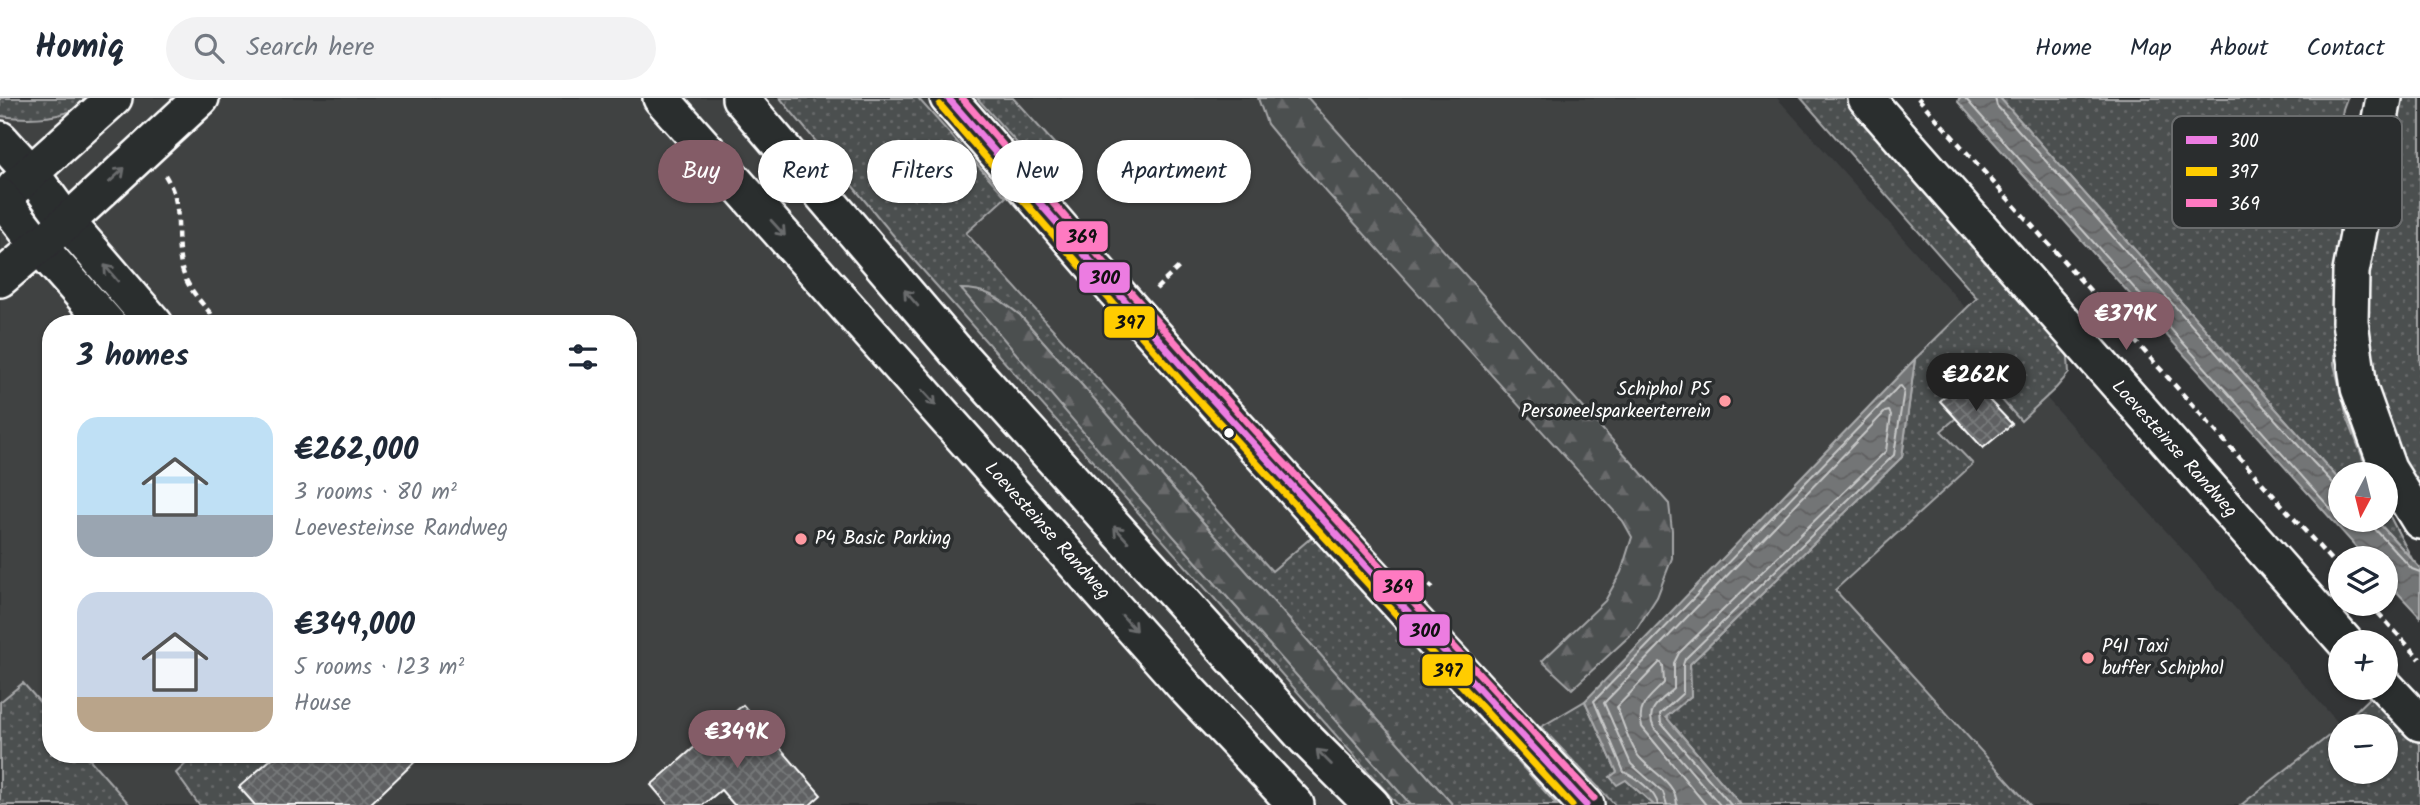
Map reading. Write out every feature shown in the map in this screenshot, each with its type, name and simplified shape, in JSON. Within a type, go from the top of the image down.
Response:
[{"type":"street","points":[[100,315],[38,245],[1,198],[114,98]]},
{"type":"street","points":[[0,279],[67,222],[201,98]]},
{"type":"street","name":"Loevesteinse Randweg","points":[[661,98],[1187,689],[1296,805]]},
{"type":"street","points":[[740,98],[956,350],[1306,739],[1372,805]]},
{"type":"street","points":[[948,98],[1150,329],[1431,640],[1586,805]]},
{"type":"street","name":"Loevesteinse Randweg","points":[[1866,98],[2334,630]]},
{"type":"street","points":[[2381,116],[2384,98]]},
{"type":"street","points":[[0,139],[147,315]]},
{"type":"street","points":[[2359,228],[2351,272],[2350,322],[2359,388],[2388,468],[2420,521]]},
{"type":"street","points":[[2398,700],[2420,723]]},
{"type":"path","points":[[1918,98],[2328,557]]},
{"type":"path","points":[[144,150],[161,169],[175,191],[181,265],[192,293],[212,315]]},
{"type":"path","points":[[1155,290],[1180,266]]},
{"type":"path","points":[[2381,616],[2420,659]]},
{"type":"shaded area","points":[[0,98],[1777,98],[2330,714],[2328,714],[2328,784],[2347,784],[2358,805],[0,805]]},
{"type":"green space","points":[[0,98],[93,98],[61,114],[24,118],[0,116]]},
{"type":"green space","points":[[780,98],[918,98],[955,140],[867,140],[867,203],[977,203],[977,164],[991,180],[991,203],[999,203],[966,233],[1272,571],[1313,536],[1557,805],[1453,805],[1020,315],[1131,488],[1411,805],[1398,805],[912,258],[853,186],[853,140],[815,140]]},
{"type":"green space","points":[[977,98],[1013,98],[1051,140],[1014,140]]},
{"type":"green space","points":[[1258,98],[1308,98],[1669,504],[1672,558],[1657,597],[1635,631],[1572,689],[1542,661],[1605,601],[1621,572],[1632,537],[1623,521],[1286,147],[1267,124]]},
{"type":"green space","points":[[1801,98],[1853,98],[2061,332],[2069,373],[2056,388],[2021,421],[1991,388],[1941,431],[1973,464],[1835,590],[2030,805],[1741,805],[1666,717],[1691,696],[1690,664],[1902,457],[1915,359],[1977,298]]},
{"type":"green space","points":[[2000,98],[2347,98],[2342,116],[2172,116],[2172,228],[2339,228],[2343,269],[2334,321],[2334,364],[2347,417],[2364,462],[2328,462],[2328,467]]},
{"type":"green space","points":[[2397,98],[2420,98],[2420,496],[2378,413],[2363,346],[2365,276],[2374,228],[2402,228],[2402,116],[2394,116]]},
{"type":"green space","points":[[961,289],[986,293],[1020,315],[1453,805],[1411,805],[1131,488]]},
{"type":"green space","points":[[2387,532],[2398,532],[2412,559]]},
{"type":"green space","points":[[23,683],[42,705],[42,763],[93,763],[130,805],[0,805],[0,702]]},
{"type":"green space","points":[[2367,700],[2382,700],[2394,714],[2352,714]]},
{"type":"green space","points":[[1585,701],[1617,772],[1611,777],[1626,780],[1654,805],[1615,805],[1541,727]]},
{"type":"green space","points":[[2398,719],[2420,744],[2420,805],[2241,805],[2328,736],[2328,784],[2398,784]]},
{"type":"green space","points":[[187,763],[361,763],[314,805],[199,805],[176,773]]},
{"type":"water","points":[[1959,98],[2000,98],[2328,467],[2328,516],[1958,102]]},
{"type":"water","points":[[1915,359],[1902,457],[1690,664],[1691,696],[1666,717],[1741,805],[1654,805],[1626,780],[1617,785],[1610,777],[1617,772],[1585,701]]},
{"type":"water","points":[[2343,532],[2387,532],[2420,568],[2420,617],[2398,593],[2398,546],[2355,546]]},
{"type":"building","points":[[1967,377],[2012,424],[1983,448],[1940,401]]},
{"type":"building","points":[[743,705],[821,795],[810,805],[734,805],[721,790],[703,805],[668,805],[651,785]]},
{"type":"building","points":[[267,763],[413,763],[369,805],[255,805],[239,787]]},
{"type":"transit line","name":"300","points":[[948,98],[1188,373],[1586,805]]},
{"type":"transit line","name":"369","points":[[962,98],[1252,428],[1594,798]]},
{"type":"transit line","name":"397","points":[[940,105],[1180,380],[1572,805]]},
{"type":"place","name":"Schiphol P5 Personeelsparkeerterrein","points":[[1725,401]]},
{"type":"place","name":"P4 Basic Parking","points":[[801,539]]},
{"type":"place","name":"P41 Taxi buffer Schiphol","points":[[2088,658]]}]
